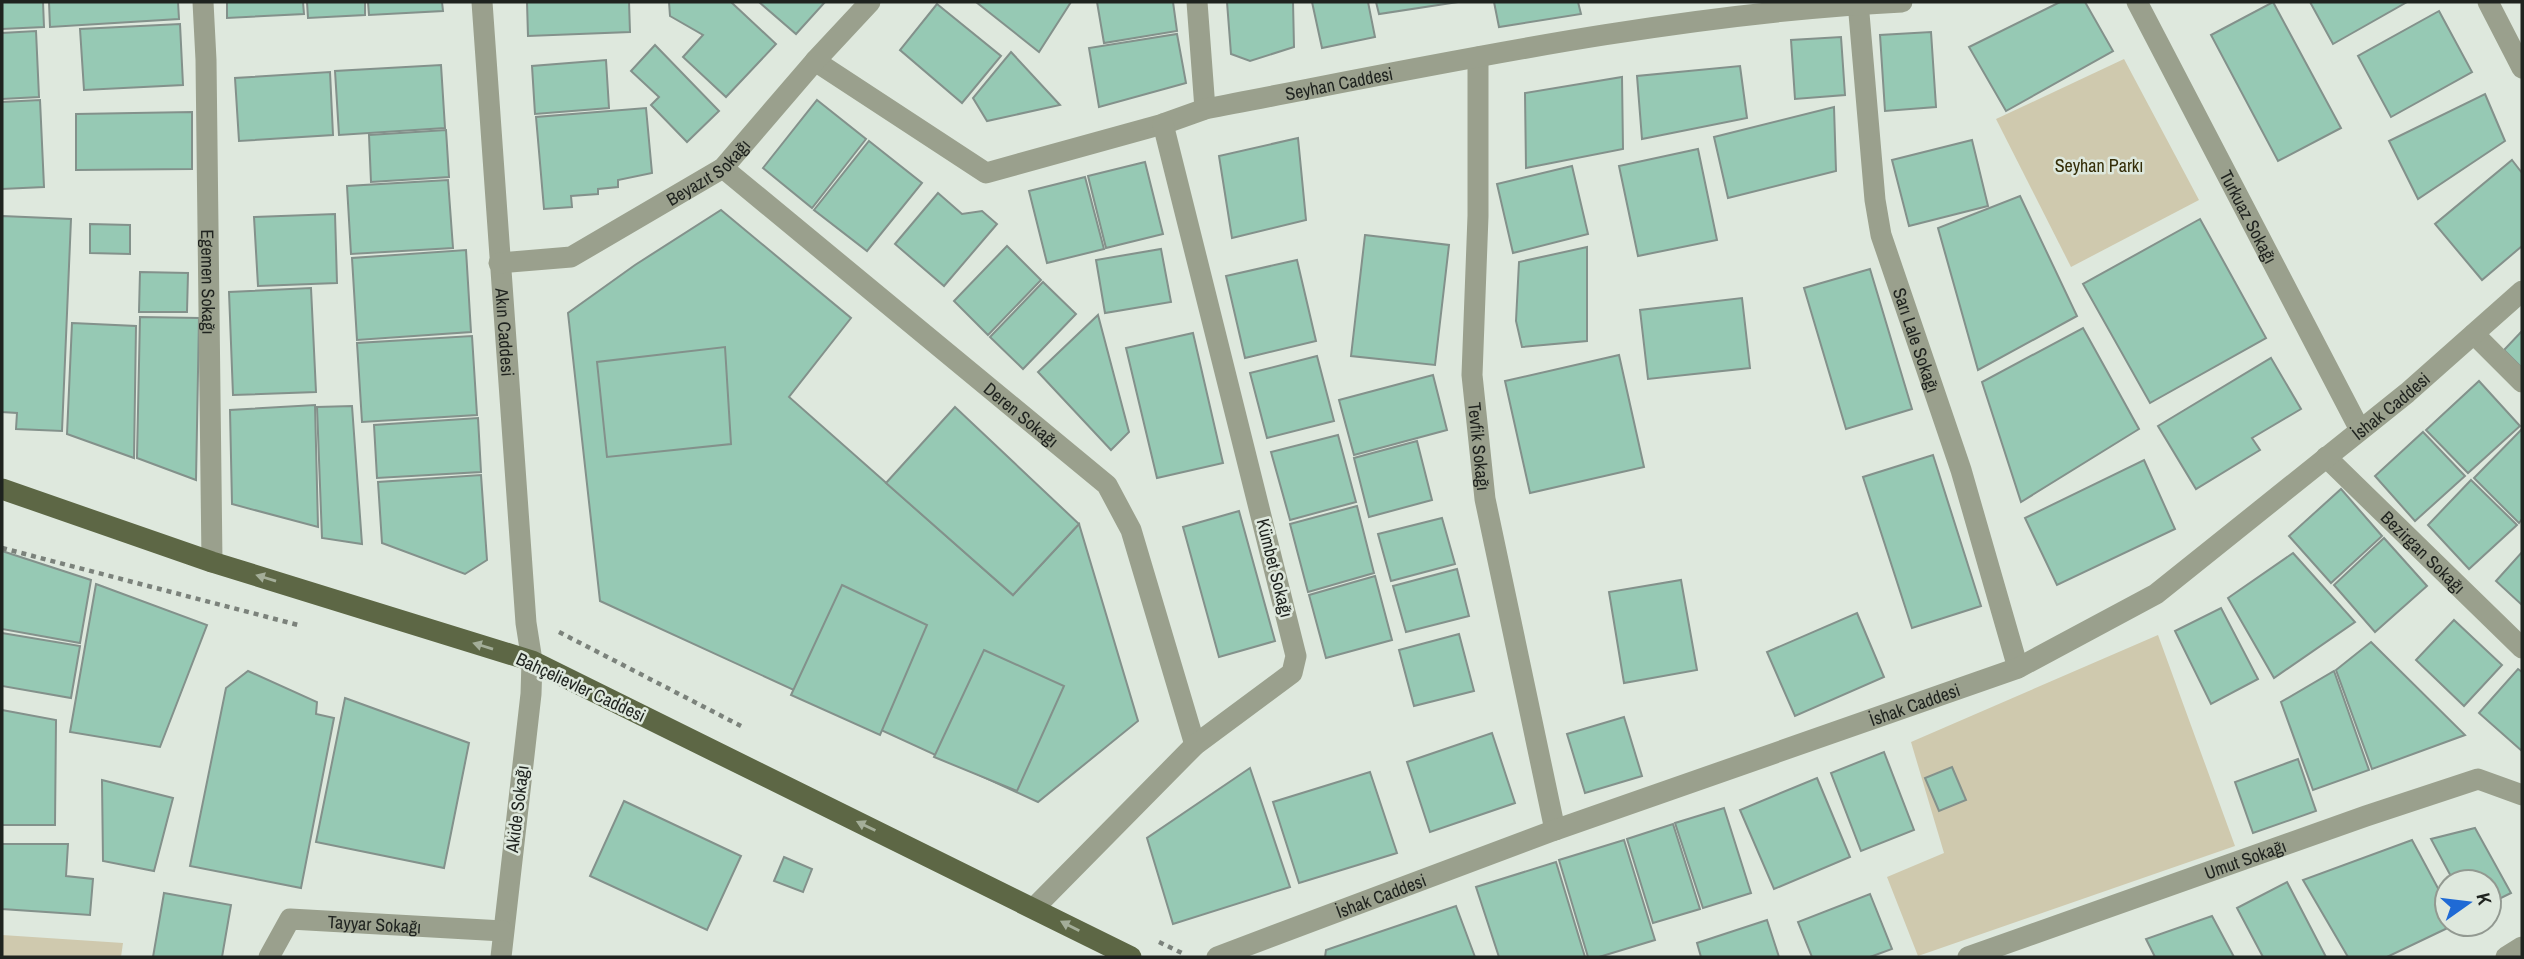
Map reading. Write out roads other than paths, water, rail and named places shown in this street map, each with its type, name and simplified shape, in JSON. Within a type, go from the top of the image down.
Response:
[{"type":"main road","name":"Bahçelievler Caddesi","points":[[2,489],[212,562],[532,661],[1131,957]]},
{"type":"street","name":"Egemen Sokağı","points":[[204,2],[212,562]]},
{"type":"street","name":"Akın Caddesi","points":[[482,2],[526,623],[532,661]]},
{"type":"street","name":"Beyazıt Sokağı","points":[[499,263],[571,257],[723,168],[870,2]]},
{"type":"street","points":[[1197,2],[1205,109]]},
{"type":"street","name":"Seyhan Caddesi","points":[[815,61],[986,173],[1163,124],[1205,109],[1478,57],[1615,32],[1858,3],[1902,2]]},
{"type":"street","name":"Turkuaz Sokağı","points":[[2137,2],[2360,430]]},
{"type":"street","points":[[2488,2],[2522,68]]},
{"type":"street","name":"Sarı Lale Sokağı","points":[[1858,3],[1875,200],[1881,235],[1961,470],[2018,668]]},
{"type":"street","name":"Tevfik Sokağı","points":[[1478,57],[1478,216],[1472,375],[1485,499],[1555,830]]},
{"type":"street","name":"Kümbet Sokağı","points":[[1034,908],[1195,746],[1292,673],[1296,656],[1163,124]]},
{"type":"street","name":"Deren Sokağı","points":[[723,168],[1107,485],[1131,530],[1195,746]]},
{"type":"street","name":"İshak Caddesi","points":[[1217,957],[1555,830],[2018,668],[2157,594],[2407,393],[2522,291]]},
{"type":"street","points":[[2474,334],[2522,382]]},
{"type":"street","name":"Bezirgan Sokağı","points":[[2326,457],[2522,648]]},
{"type":"street","name":"Akide Sokağı","points":[[501,957],[531,694],[532,661]]},
{"type":"street","name":"Umut Sokağı","points":[[1968,957],[2478,779],[2522,795]]},
{"type":"street","name":"Tayyar Sokağı","points":[[268,957],[290,919],[503,930]]},
{"type":"street","points":[[2506,957],[2522,947]]},
{"type":"park label","name":"Seyhan Parkı","points":[[2099,165]]}]
